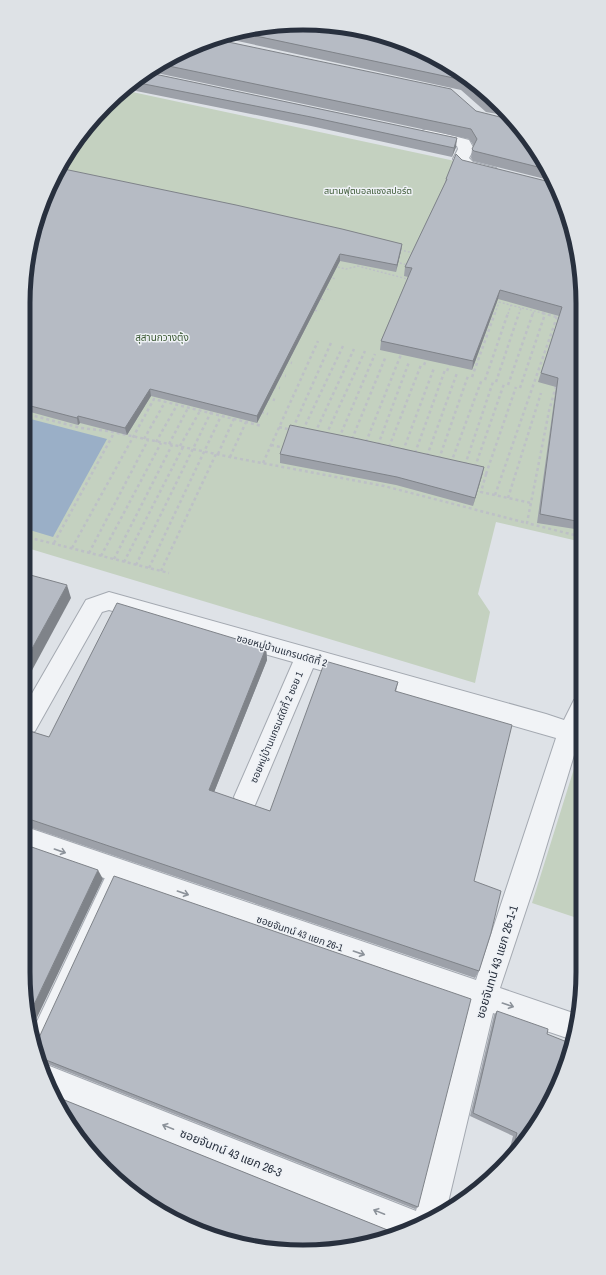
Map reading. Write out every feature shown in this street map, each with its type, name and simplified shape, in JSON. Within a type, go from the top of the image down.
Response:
[{"type":"street","points":[[413,131],[464,143],[466,149],[461,159],[466,165],[504,174]]},
{"type":"street","name":"ซอยหมู่บ้านแกรนด์ดิที้ 2","points":[[30,719],[94,606],[109,601],[306,658],[546,724],[571,733]]},
{"type":"street","name":"ซอยหมู่บ้านแกรนด์ดิที้ 2 ซอย 1","points":[[246,797],[306,658]]},
{"type":"street","name":"ซอยจันทน์ 43 แยก 26-1-1","points":[[430,1213],[484,996],[524,878],[566,742],[576,721]]},
{"type":"street","name":"ซอยจันทน์ 43 แยก 26-1","points":[[30,840],[571,1026]]},
{"type":"street","name":"ซอยจันทน์ 43 แยก 26-3","points":[[53,1081],[409,1223]]},
{"type":"lane","points":[[38,1037],[116,870]]},
{"type":"path","points":[[400,250],[415,253]]},
{"type":"path","points":[[358,266],[361,260]]},
{"type":"path","points":[[333,262],[331,266],[346,269],[358,266],[415,281]]},
{"type":"path","points":[[394,262],[409,266]]},
{"type":"path","points":[[324,276],[336,279]]},
{"type":"path","points":[[319,287],[331,290]]},
{"type":"path","points":[[313,297],[325,300]]},
{"type":"path","points":[[491,300],[563,319]]},
{"type":"path","points":[[472,377],[499,302]]},
{"type":"path","points":[[450,466],[511,305]]},
{"type":"path","points":[[307,308],[319,312]]},
{"type":"path","points":[[463,469],[521,308]]},
{"type":"path","points":[[508,385],[534,311]]},
{"type":"path","points":[[520,388],[545,314]]},
{"type":"path","points":[[495,495],[557,317]]},
{"type":"path","points":[[484,326],[490,327]]},
{"type":"path","points":[[480,337],[486,339]]},
{"type":"path","points":[[263,463],[318,340]]},
{"type":"path","points":[[292,430],[331,343]]},
{"type":"path","points":[[308,434],[302,433],[343,346]]},
{"type":"path","points":[[476,348],[482,350]]},
{"type":"path","points":[[320,436],[314,435],[354,349]]},
{"type":"path","points":[[364,446],[403,349]]},
{"type":"path","points":[[325,438],[365,351]]},
{"type":"path","points":[[338,441],[374,354]]},
{"type":"path","points":[[388,452],[422,365],[428,355]]},
{"type":"path","points":[[350,443],[386,356]]},
{"type":"path","points":[[466,358],[478,361]]},
{"type":"path","points":[[280,360],[292,363]]},
{"type":"path","points":[[413,458],[451,360]]},
{"type":"path","points":[[376,449],[410,362]]},
{"type":"path","points":[[401,455],[434,368]]},
{"type":"path","points":[[273,373],[286,376]]},
{"type":"path","points":[[426,461],[457,373]]},
{"type":"path","points":[[437,463],[468,376]]},
{"type":"path","points":[[527,523],[549,411],[558,381]]},
{"type":"path","points":[[486,474],[474,471],[504,384]]},
{"type":"path","points":[[267,385],[280,388]]},
{"type":"path","points":[[516,387],[481,492],[531,503]]},
{"type":"path","points":[[508,498],[541,393]]},
{"type":"path","points":[[162,401],[166,394]]},
{"type":"path","points":[[261,397],[275,400]]},
{"type":"path","points":[[148,398],[262,426]]},
{"type":"path","points":[[72,548],[154,399]]},
{"type":"path","points":[[185,407],[189,400]]},
{"type":"path","points":[[144,439],[165,402]]},
{"type":"path","points":[[156,442],[177,405]]},
{"type":"path","points":[[136,565],[214,407]]},
{"type":"path","points":[[114,559],[188,408]]},
{"type":"path","points":[[140,410],[146,412]]},
{"type":"path","points":[[254,410],[268,414]]},
{"type":"path","points":[[33,416],[36,411]]},
{"type":"path","points":[[124,562],[200,411]]},
{"type":"path","points":[[161,571],[237,413]]},
{"type":"path","points":[[30,415],[81,428],[108,431],[230,457],[397,489],[576,535]]},
{"type":"path","points":[[149,568],[221,416]]},
{"type":"path","points":[[56,422],[59,417]]},
{"type":"path","points":[[230,457],[246,422]]},
{"type":"path","points":[[81,428],[84,423]]},
{"type":"path","points":[[108,431],[111,425]]},
{"type":"path","points":[[132,425],[138,426]]},
{"type":"path","points":[[279,427],[297,432]]},
{"type":"path","points":[[54,544],[114,433]]},
{"type":"path","points":[[89,552],[148,440]]},
{"type":"path","points":[[101,556],[161,443]]},
{"type":"path","points":[[271,445],[286,448]]},
{"type":"path","points":[[397,489],[399,483]]},
{"type":"path","points":[[557,530],[558,523]]},
{"type":"path","points":[[30,538],[169,573]]},
{"type":"green space","name":"สุสานกวางตุ้ง","points":[[130,92],[455,161],[416,250],[575,284],[576,541],[496,522],[478,594],[490,612],[475,683],[30,549],[30,303],[32,267],[35,250],[44,215],[58,182],[76,151],[98,123]]},
{"type":"green space","points":[[576,762],[576,918],[532,903]]},
{"type":"water","points":[[30,419],[107,439],[53,537],[30,530]]},
{"type":"building","points":[[303,30],[339,32],[356,35],[391,44],[424,58],[460,79],[251,35],[267,32]]},
{"type":"building","points":[[224,41],[451,89],[476,111],[503,118],[520,137],[539,167],[474,151],[472,149],[477,139],[471,129],[169,66],[182,58]]},
{"type":"building","points":[[155,74],[457,138],[454,148],[311,117],[141,83]]},
{"type":"building","points":[[456,154],[462,160],[548,181],[562,215],[574,267],[576,303],[576,521],[540,514],[558,378],[541,373],[562,307],[500,290],[473,361],[381,341],[412,268],[405,267]]},
{"type":"building","points":[[65,169],[236,205],[402,244],[397,265],[340,254],[257,416],[150,389],[125,428],[78,416],[77,418],[30,406],[30,303],[32,267],[44,215]]},
{"type":"building","points":[[290,425],[484,467],[475,498],[397,477],[280,454]]},
{"type":"building","points":[[30,575],[67,585],[30,652]]},
{"type":"building","points":[[117,603],[266,648],[209,790],[270,811],[325,661],[398,682],[395,691],[512,725],[474,881],[501,891],[491,933],[479,971],[30,819],[30,731],[49,737]]},
{"type":"building","points":[[30,846],[98,870],[32,1009],[30,972]]},
{"type":"building","points":[[114,876],[471,999],[418,1207],[44,1059],[38,1039]]},
{"type":"building","points":[[497,1011],[548,1029],[547,1034],[567,1042],[562,1060],[548,1093],[530,1124],[514,1145],[517,1133],[473,1113]]},
{"type":"building","points":[[61,1099],[390,1231],[339,1243],[303,1245],[267,1243],[215,1231],[182,1217],[166,1208],[137,1189],[123,1177],[86,1138]]},
{"type":"park label","name":"สนามฟุตบอลแซงสปอร์ต","points":[[368,191]]}]
